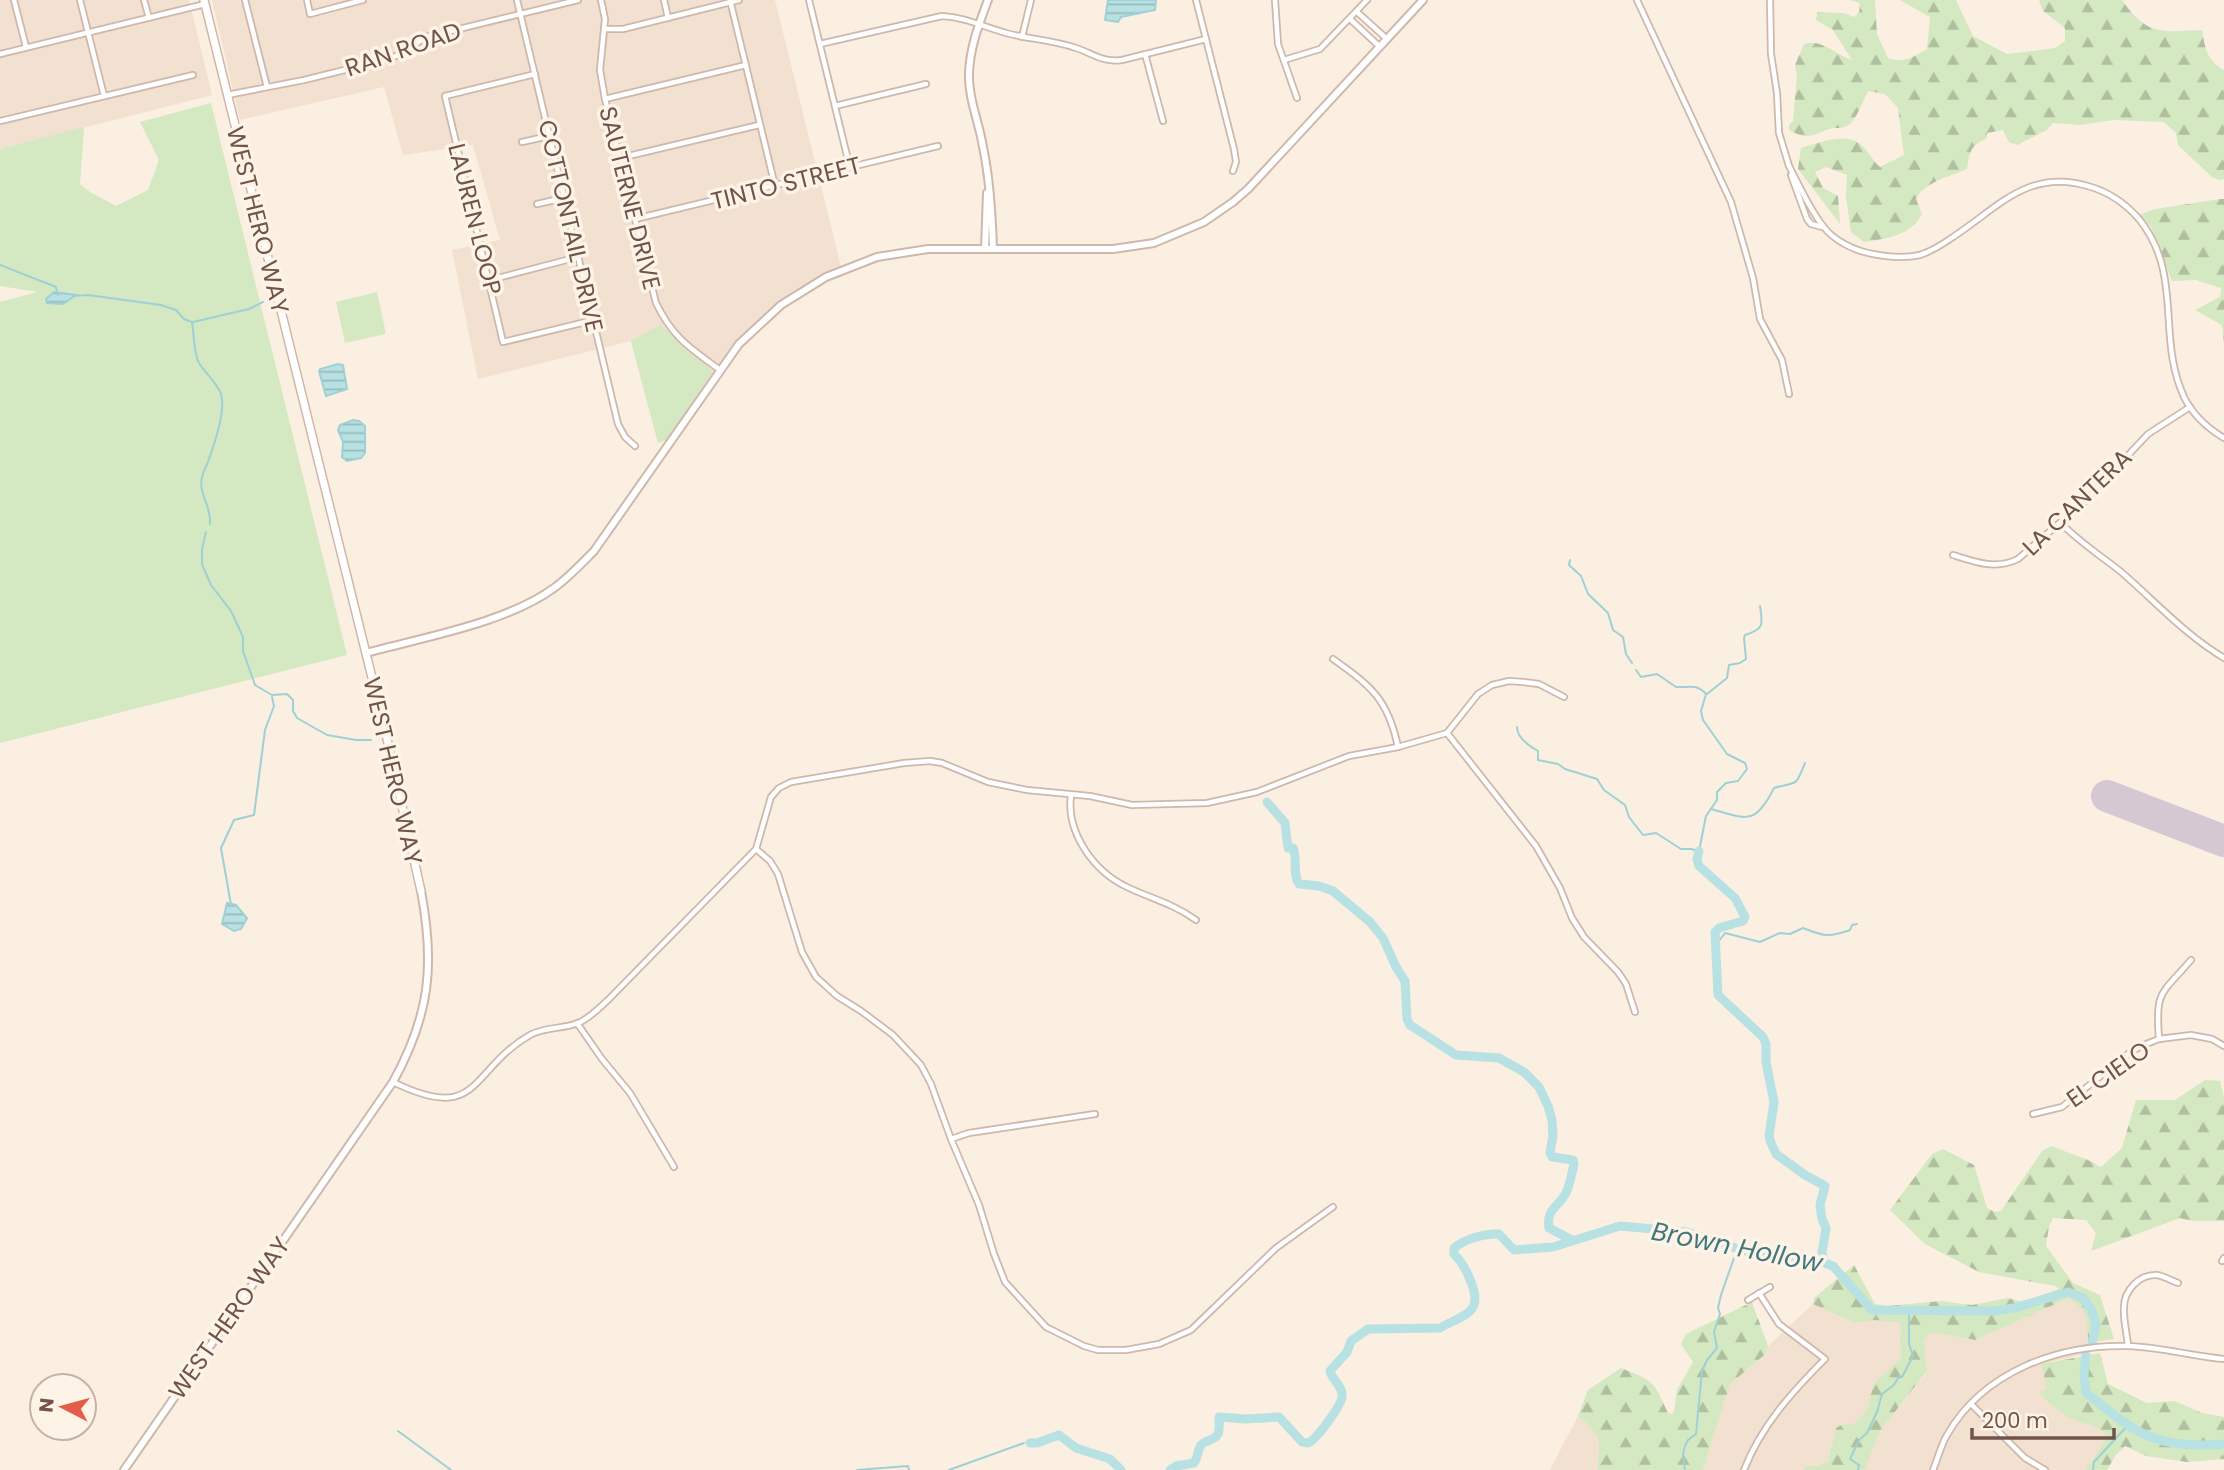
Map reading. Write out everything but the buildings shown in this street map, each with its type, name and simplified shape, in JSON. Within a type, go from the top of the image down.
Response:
[{"type":"main road","name":"WEST HERO WAY","points":[[204,2],[366,653],[421,891]]},
{"type":"street","points":[[15,0],[26,47]]},
{"type":"street","points":[[80,0],[104,96]]},
{"type":"street","points":[[144,0],[149,18]]},
{"type":"street","points":[[245,0],[267,87]]},
{"type":"street","points":[[307,0],[310,14],[363,0]]},
{"type":"street","name":"COTTONTAIL DRIVE","points":[[517,0],[618,424],[625,437],[635,446]]},
{"type":"street","name":"RAN ROAD","points":[[227,95],[385,60],[401,54],[426,37],[578,0]]},
{"type":"street","name":"SAUTERNE DRIVE","points":[[601,0],[605,19],[600,70],[605,99],[656,303],[682,343],[720,370]]},
{"type":"street","points":[[664,0],[668,18]]},
{"type":"street","points":[[604,29],[623,29],[739,0]]},
{"type":"street","points":[[809,0],[850,168]]},
{"type":"street","points":[[988,0],[972,47],[969,72],[985,154],[989,249]]},
{"type":"street","points":[[1022,37],[1031,0]]},
{"type":"street","points":[[1196,0],[1234,149],[1236,162],[1233,171]]},
{"type":"street","points":[[1275,0],[1277,35],[1297,98]]},
{"type":"street","points":[[1284,60],[1320,49],[1367,0]]},
{"type":"street","points":[[366,653],[501,616],[560,583],[594,551],[739,344],[781,305],[827,276],[877,257],[913,251],[1122,248],[1154,243],[1204,222],[1248,189],[1423,0]]},
{"type":"street","points":[[1637,0],[1731,202],[1753,278],[1760,319],[1782,360],[1789,394]]},
{"type":"street","points":[[1770,0],[1771,54],[1779,133],[1794,185],[1811,223],[1823,227],[1844,244],[1860,252],[1883,256],[1911,256],[1926,253],[1942,245],[2003,200],[2026,188],[2040,184],[2066,183],[2089,186],[2111,195],[2132,211],[2160,252],[2173,359],[2180,385],[2190,407],[2204,423],[2224,438]]},
{"type":"street","points":[[730,1],[775,186]]},
{"type":"street","points":[[0,54],[204,2]]},
{"type":"street","points":[[1357,12],[1387,39]]},
{"type":"street","points":[[820,44],[942,16],[957,16],[1022,37],[1074,47],[1103,60],[1117,61],[1206,39]]},
{"type":"street","points":[[1350,19],[1380,47]]},
{"type":"street","points":[[1145,54],[1163,121]]},
{"type":"street","points":[[605,99],[746,65]]},
{"type":"street","name":"LAUREN LOOP","points":[[535,74],[445,96],[503,342],[594,320]]},
{"type":"street","points":[[0,121],[193,75]]},
{"type":"street","points":[[835,106],[926,84]]},
{"type":"street","points":[[620,158],[760,125]]},
{"type":"street","points":[[522,142],[550,136]]},
{"type":"street","name":"TINTO STREET","points":[[635,219],[938,146]]},
{"type":"street","points":[[1789,166],[1823,227]]},
{"type":"street","points":[[537,205],[564,198]]},
{"type":"street","points":[[489,281],[578,257]]},
{"type":"street","name":"LA CANTERA","points":[[1953,555],[1996,565],[2006,564],[2025,554],[2085,501],[2148,434],[2190,407]]},
{"type":"street","points":[[2061,523],[2078,540],[2126,577],[2176,625],[2224,658]]},
{"type":"street","points":[[1333,659],[1367,684],[1382,702],[1394,726],[1398,747]]},
{"type":"street","points":[[393,1082],[422,1096],[452,1098],[474,1087],[506,1053],[532,1034],[577,1023],[608,1000],[756,849],[771,797],[779,788],[791,782],[919,761],[942,763],[998,785],[1090,796],[1132,805],[1223,801],[1258,792],[1349,756],[1398,747],[1447,733],[1478,694],[1492,685],[1523,681],[1539,684],[1564,697]]},
{"type":"street","points":[[1447,733],[1536,846],[1584,937],[1626,984],[1635,1012]]},
{"type":"street","points":[[1071,795],[1074,829],[1098,866],[1126,887],[1171,904],[1196,920]]},
{"type":"street","points":[[756,849],[770,861],[778,874],[802,952],[813,972],[837,996],[893,1035],[916,1058],[931,1084],[979,1205],[994,1254],[1009,1287],[1046,1327],[1098,1350],[1126,1350],[1160,1344],[1191,1330],[1276,1248],[1333,1207]]},
{"type":"street","name":"WEST HERO WAY","points":[[124,1470],[393,1082],[411,1047],[426,992],[429,950],[421,891]]},
{"type":"street","points":[[2159,1039],[2157,1012],[2160,997],[2191,960]]},
{"type":"street","points":[[577,1023],[630,1093],[674,1167]]},
{"type":"street","name":"EL CIELO","points":[[2033,1114],[2062,1107],[2128,1054],[2159,1039],[2191,1035],[2211,1039],[2224,1046]]},
{"type":"street","points":[[951,1139],[995,1128],[1095,1114]]},
{"type":"street","points":[[2128,1346],[2123,1310],[2127,1292],[2147,1277],[2157,1275],[2178,1283]]},
{"type":"street","points":[[1748,1300],[1770,1287]]},
{"type":"street","points":[[1744,1470],[1759,1437],[1771,1420],[1798,1386],[1825,1359],[1779,1324],[1759,1293]]},
{"type":"street","points":[[1933,1470],[1946,1436],[1970,1404],[1997,1381],[2039,1359],[2077,1350],[2128,1346],[2224,1359]]},
{"type":"street","points":[[1970,1404],[2025,1458],[2045,1470]]},
{"type":"shaded area","points":[[0,0],[189,0],[212,95],[0,149]]},
{"type":"shaded area","points":[[212,0],[775,0],[841,267],[825,273],[763,315],[734,346],[667,440],[658,443],[631,341],[478,379],[452,250],[500,240],[473,145],[403,155],[384,87],[240,120]]},
{"type":"shaded area","points":[[2069,1298],[2081,1306],[2088,1319],[2088,1343],[2081,1355],[2041,1364],[2048,1389],[2039,1393],[2058,1410],[2078,1421],[2097,1425],[2108,1436],[2086,1470],[1865,1470],[1880,1431],[1927,1372],[1924,1340],[1931,1332],[1975,1340]]},
{"type":"shaded area","points":[[1813,1304],[1855,1323],[1875,1320],[1900,1323],[1901,1358],[1874,1383],[1867,1410],[1853,1426],[1843,1424],[1836,1428],[1828,1461],[1817,1466],[1805,1466],[1803,1470],[1703,1470],[1730,1384],[1767,1354],[1768,1346]]},
{"type":"shaded area","points":[[1578,1416],[1598,1434],[1598,1470],[1550,1470]]},
{"type":"green space","points":[[1850,0],[1875,0],[1877,34],[1888,58],[1899,60],[1908,59],[1927,49],[1930,17],[1900,0],[1956,0],[1973,36],[2007,54],[2055,48],[2065,41],[2065,28],[2043,11],[2039,0],[2122,0],[2147,26],[2165,31],[2202,30],[2210,58],[2224,70],[2224,179],[2212,177],[2178,145],[2176,133],[2164,122],[2113,120],[2080,125],[2053,123],[2047,130],[2017,145],[2009,142],[2003,130],[1987,133],[1987,138],[1974,147],[1967,169],[1938,180],[1920,193],[1916,199],[1922,214],[1912,227],[1889,237],[1864,242],[1851,232],[1846,197],[1847,175],[1826,167],[1815,172],[1823,188],[1838,196],[1840,224],[1798,169],[1801,148],[1829,140],[1851,140],[1864,147],[1880,167],[1904,155],[1898,108],[1885,94],[1868,91],[1852,122],[1846,126],[1808,136],[1789,130],[1793,121],[1797,77],[1795,65],[1804,44],[1822,45],[1852,60],[1833,30],[1816,20],[1817,12],[1843,13],[1854,17],[1859,12],[1860,3]]},
{"type":"green space","points":[[211,103],[347,655],[0,743],[0,302],[37,292],[0,286],[0,149],[84,127],[80,184],[116,206],[148,190],[159,160],[140,122]]},
{"type":"green space","points":[[2224,199],[2224,343],[2222,325],[2195,310],[2220,297],[2221,288],[2196,280],[2172,281],[2151,227],[2139,215],[2155,209]]},
{"type":"green space","points":[[377,292],[386,334],[345,343],[336,302]]},
{"type":"green space","points":[[661,325],[684,349],[713,371],[667,440],[658,443],[631,341]]},
{"type":"green space","points":[[2205,1080],[2220,1081],[2224,1098],[2224,1221],[2192,1221],[2180,1218],[2091,1251],[2096,1233],[2086,1220],[2053,1218],[2049,1226],[2046,1246],[2073,1283],[2100,1295],[2114,1339],[2088,1343],[2084,1312],[2069,1298],[1975,1340],[1931,1332],[1924,1340],[1927,1371],[1880,1431],[1865,1470],[1803,1470],[1805,1466],[1817,1466],[1828,1461],[1836,1428],[1843,1424],[1853,1425],[1867,1410],[1874,1383],[1901,1358],[1900,1323],[1875,1320],[1855,1323],[1813,1304],[1814,1298],[1854,1265],[1875,1304],[1888,1306],[1941,1301],[1972,1305],[2008,1298],[2022,1302],[2059,1289],[2055,1286],[1979,1272],[1925,1244],[1890,1210],[1932,1154],[1943,1149],[1974,1165],[1987,1208],[1995,1212],[2001,1211],[2042,1151],[2051,1146],[2101,1167],[2122,1148],[2136,1100],[2175,1100]]},
{"type":"green space","points":[[1752,1302],[1768,1346],[1767,1353],[1730,1384],[1703,1470],[1598,1470],[1598,1439],[1593,1430],[1578,1416],[1588,1390],[1621,1368],[1652,1383],[1668,1413],[1672,1414],[1677,1390],[1693,1362],[1681,1344],[1686,1334]]},
{"type":"green space","points":[[2100,1353],[2108,1384],[2147,1403],[2175,1401],[2202,1413],[2224,1417],[2224,1459],[2187,1462],[2146,1456],[2125,1446],[2107,1470],[2086,1470],[2108,1436],[2096,1427],[2066,1416],[2039,1393],[2047,1389],[2041,1364]]},
{"type":"water","points":[[1108,0],[1156,0],[1155,10],[1121,17],[1118,22],[1105,20]]},
{"type":"water","points":[[54,292],[76,295],[63,304],[47,303],[46,299]]},
{"type":"water","points":[[338,364],[343,365],[347,389],[326,396],[319,371]]},
{"type":"water","points":[[353,420],[365,426],[365,453],[361,458],[347,461],[342,457],[343,442],[338,430],[340,425]]},
{"type":"water","points":[[227,903],[236,905],[247,918],[241,929],[234,931],[222,924]]},
{"type":"waterway","points":[[0,265],[56,287],[58,295]]},
{"type":"waterway","points":[[73,296],[88,295],[161,305],[176,310],[184,319],[192,322],[197,359],[219,390],[222,401],[219,428],[201,483],[210,524]]},
{"type":"waterway","points":[[193,322],[249,309],[263,302]]},
{"type":"waterway","points":[[206,532],[202,564],[211,585],[231,611],[243,637],[243,651],[255,685],[272,695],[287,694],[293,700],[293,711],[297,718],[327,735],[371,740]]},
{"type":"waterway","points":[[1570,560],[1569,565],[1581,576],[1588,594],[1608,613],[1613,630],[1623,637],[1626,654],[1632,663]]},
{"type":"waterway","points":[[1707,694],[1727,678],[1729,665],[1746,659],[1744,638],[1761,625],[1760,606]]},
{"type":"waterway","points":[[1517,727],[1521,738],[1538,751],[1538,760],[1558,764],[1565,769],[1597,779],[1604,790],[1625,805],[1629,817],[1643,835],[1656,833],[1681,849],[1699,851],[1706,816],[1717,800],[1717,792],[1726,783],[1738,781],[1747,769],[1745,763],[1727,754],[1703,720],[1701,711],[1706,694],[1699,688],[1676,687],[1657,674],[1641,677],[1636,670]]},
{"type":"waterway","points":[[231,905],[221,848],[234,820],[254,815],[265,730],[274,706],[272,697]]},
{"type":"waterway","points":[[1711,809],[1742,817],[1755,814],[1774,788],[1792,784],[1797,780],[1805,763]]},
{"type":"waterway","points":[[1267,802],[1285,823],[1288,848],[1293,848],[1299,884],[1333,891],[1370,922],[1383,938],[1405,981],[1407,1019],[1410,1025],[1456,1055],[1499,1058],[1524,1072],[1539,1087],[1552,1120],[1552,1157],[1573,1160],[1574,1164],[1566,1193],[1549,1216],[1549,1228],[1572,1240]]},
{"type":"waterway","points":[[1699,851],[1699,866],[1735,898],[1745,917],[1743,921],[1719,928],[1715,932],[1718,995],[1763,1037],[1766,1044],[1766,1062],[1774,1102],[1769,1136],[1776,1154],[1825,1186],[1820,1205],[1826,1228],[1822,1253],[1824,1262]]},
{"type":"waterway","points":[[1715,946],[1725,933],[1760,942],[1780,933],[1790,934],[1803,928],[1831,935],[1850,930],[1852,925],[1857,924]]},
{"type":"waterway","name":"Brown Hollow","points":[[1170,1470],[1176,1466],[1194,1463],[1201,1444],[1218,1434],[1219,1417],[1279,1417],[1302,1442],[1308,1443],[1328,1422],[1341,1400],[1341,1389],[1330,1371],[1347,1352],[1351,1341],[1368,1329],[1440,1328],[1470,1311],[1474,1306],[1474,1290],[1463,1265],[1454,1254],[1454,1248],[1469,1239],[1488,1234],[1499,1234],[1514,1250],[1553,1247],[1620,1226],[1687,1232],[1754,1254],[1819,1261],[1833,1266],[1872,1310],[1994,1311],[2068,1292],[2083,1298],[2091,1309],[2096,1325],[2092,1343]]},
{"type":"waterway","points":[[1685,1470],[1685,1446],[1696,1434],[1702,1371],[1717,1348],[1714,1332],[1720,1314],[1718,1308],[1721,1295],[1734,1258],[1741,1250]]},
{"type":"waterway","points":[[1858,1470],[1859,1465],[1850,1459],[1859,1440],[1867,1433],[1882,1394],[1902,1377],[1913,1356],[1909,1344],[1909,1315],[1913,1310]]},
{"type":"waterway","name":"Brown Hollow","points":[[2086,1355],[2086,1393],[2129,1426],[2153,1438],[2173,1443],[2224,1444]]},
{"type":"waterway","points":[[2093,1470],[2094,1462],[2129,1424]]},
{"type":"waterway","name":"Brown Hollow","points":[[398,1431],[451,1470]]},
{"type":"waterway","name":"Brown Hollow","points":[[1030,1443],[1059,1435],[1076,1448],[1110,1459],[1121,1470]]},
{"type":"waterway","name":"Brown Hollow","points":[[949,1470],[1024,1443]]},
{"type":"waterway","name":"Brown Hollow","points":[[857,1470],[908,1466],[909,1470]]},
{"type":"runway","points":[[2107,796],[2224,841]]}]
